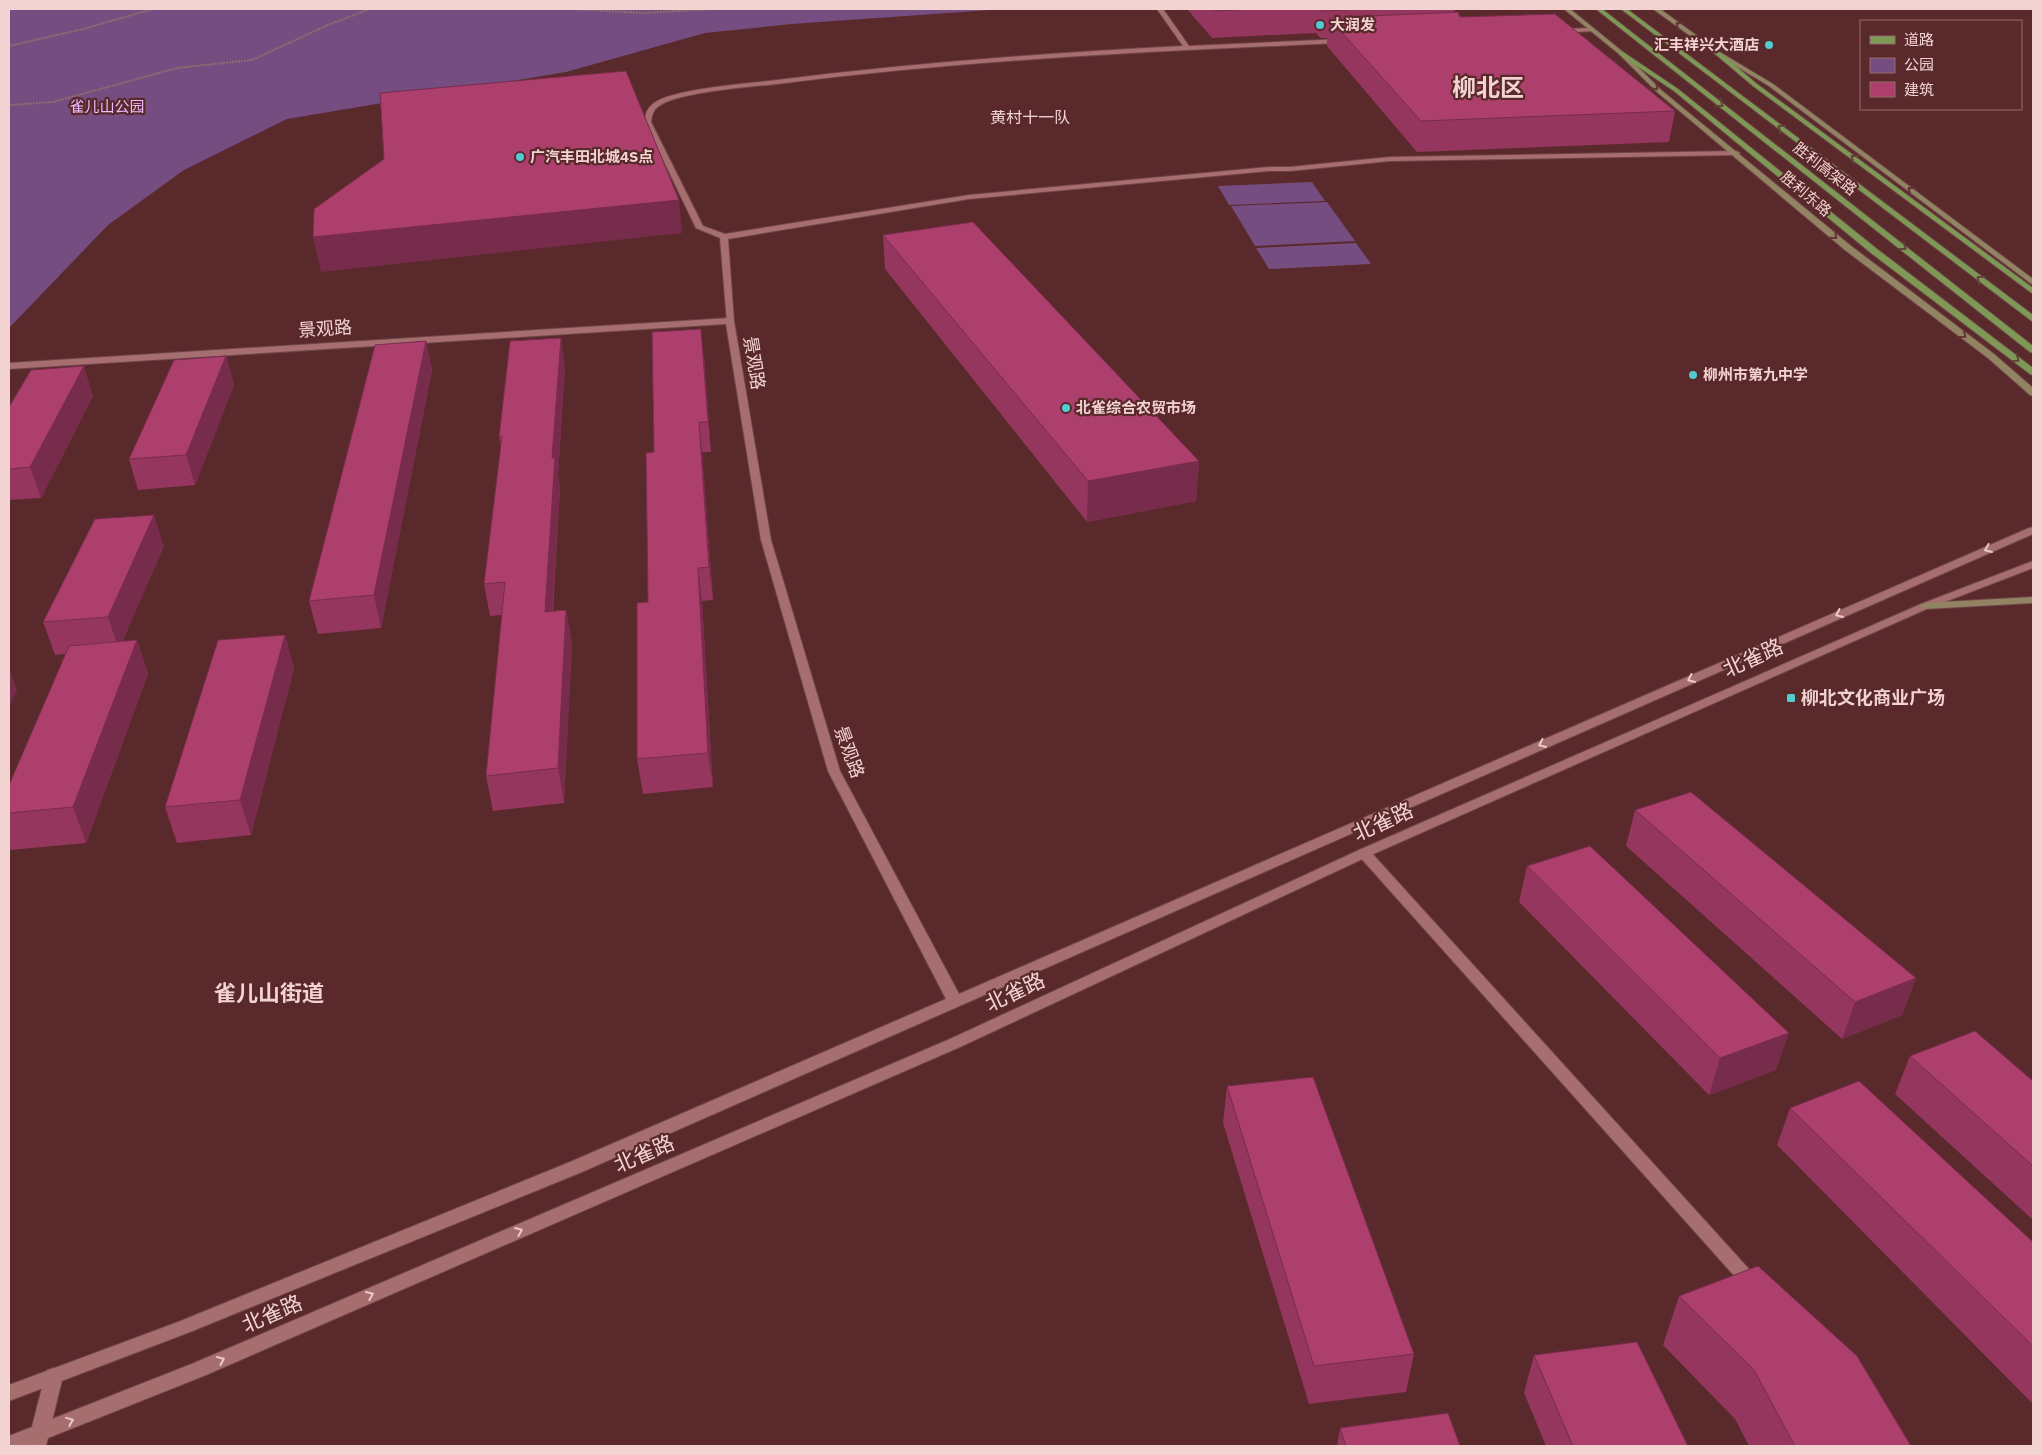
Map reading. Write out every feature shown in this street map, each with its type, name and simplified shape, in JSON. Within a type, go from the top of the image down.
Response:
[{"type":"main road","name":"胜利东路","points":[[1566,9],[1621,53],[1658,91],[1736,153],[1848,248],[1991,356],[2033,393]]},
{"type":"main road","name":"胜利高架路","points":[[1599,9],[2033,350]]},
{"type":"main road","name":"胜利高架路","points":[[1624,9],[2033,319]]},
{"type":"main road","points":[[1656,9],[1716,52],[1755,85],[2033,292]]},
{"type":"main road","points":[[1716,52],[1771,85],[2033,283]]},
{"type":"main road","points":[[1621,53],[1676,90],[1874,251],[2033,372]]},
{"type":"main road","points":[[2020,383],[2033,398]]},
{"type":"main road","points":[[1925,606],[2033,600]]},
{"type":"street","points":[[1160,9],[1187,48]]},
{"type":"street","points":[[1552,31],[1592,30]]},
{"type":"street","points":[[1355,40],[1187,48],[906,66],[731,88],[686,96],[658,104],[649,112],[648,122],[700,228],[724,237],[969,197],[1269,169],[1290,169],[1390,159],[1736,153]]},
{"type":"street","points":[[724,237],[730,321]]},
{"type":"street","name":"景观路","points":[[9,366],[730,321],[766,540],[834,771],[955,1001]]},
{"type":"street","name":"北雀路","points":[[9,1394],[184,1326],[576,1167],[2033,530]]},
{"type":"street","name":"北雀路","points":[[9,1446],[37,1440],[946,1046],[1364,853],[1925,606],[2033,564]]},
{"type":"street","points":[[1364,853],[1765,1298]]},
{"type":"street","points":[[37,1440],[54,1376]]},
{"type":"path","points":[[9,46],[83,29],[153,9]]},
{"type":"path","points":[[9,105],[53,102],[177,68],[252,60],[328,25],[370,9]]},
{"type":"path","points":[[573,9],[606,13],[714,9]]},
{"type":"green space","name":"雀儿山公园","points":[[9,9],[1005,9],[792,24],[705,33],[566,72],[287,119],[184,170],[108,225],[9,328]]},
{"type":"green space","points":[[1312,182],[1325,201],[1229,205],[1218,186]]},
{"type":"green space","points":[[1327,202],[1355,241],[1255,246],[1231,206]]},
{"type":"green space","points":[[1356,243],[1371,264],[1269,269],[1256,248]]},
{"type":"building","points":[[1212,9],[1253,9],[1214,11]]},
{"type":"building","points":[[1321,9],[1366,9],[1323,11]]},
{"type":"building","points":[[1458,12],[1460,17],[1555,14],[1675,111],[1421,121],[1329,18]]},
{"type":"building","name":"广汽丰田北城4S点","points":[[626,71],[679,200],[313,237],[314,209],[384,159],[380,93]]},
{"type":"building","points":[[973,222],[1199,461],[1088,481],[883,235]]},
{"type":"building","points":[[701,329],[708,422],[699,422],[709,567],[698,568],[708,753],[637,759],[637,603],[648,602],[646,453],[654,452],[652,332]]},
{"type":"building","points":[[561,338],[552,458],[555,458],[545,612],[566,610],[558,768],[486,776],[505,582],[484,584],[502,436],[499,437],[510,341]]},
{"type":"building","points":[[426,341],[374,595],[309,601],[375,345]]},
{"type":"building","points":[[226,356],[186,455],[129,459],[174,360]]},
{"type":"building","points":[[84,366],[30,467],[9,469],[9,407],[31,370]]},
{"type":"building","points":[[154,515],[108,617],[43,622],[95,519]]},
{"type":"building","points":[[285,635],[240,800],[165,807],[218,640]]},
{"type":"building","points":[[137,640],[73,807],[9,813],[9,785],[69,646]]},
{"type":"building","points":[[1691,792],[1916,978],[1855,1002],[1635,810]]},
{"type":"building","points":[[1590,846],[1789,1033],[1720,1058],[1527,866]]},
{"type":"building","points":[[1975,1031],[2033,1081],[2033,1166],[1910,1056]]},
{"type":"building","points":[[1313,1077],[1414,1354],[1314,1366],[1227,1086]]},
{"type":"building","points":[[1859,1081],[2033,1242],[2033,1346],[1790,1108]]},
{"type":"building","points":[[1758,1266],[1857,1356],[1911,1446],[1795,1446],[1754,1370],[1679,1296]]},
{"type":"building","points":[[1637,1342],[1688,1446],[1573,1446],[1534,1355]]},
{"type":"building","points":[[1448,1413],[1460,1446],[1346,1446],[1340,1428]]},
{"type":"place","name":"大润发","points":[[1320,25]]},
{"type":"place","name":"汇丰祥兴大酒店","points":[[1769,45]]},
{"type":"place","name":"广汽丰田北城4S点","points":[[520,157]]},
{"type":"place","name":"柳州市第九中学","points":[[1693,375]]},
{"type":"place","name":"北雀综合农贸市场","points":[[1066,408]]},
{"type":"place","name":"柳北文化商业广场","points":[[1791,698]]},
{"type":"district","name":"柳北区","points":[[1488,88]]},
{"type":"district","name":"黄村十一队","points":[[1030,117]]},
{"type":"district","name":"雀儿山街道","points":[[269,993]]}]
